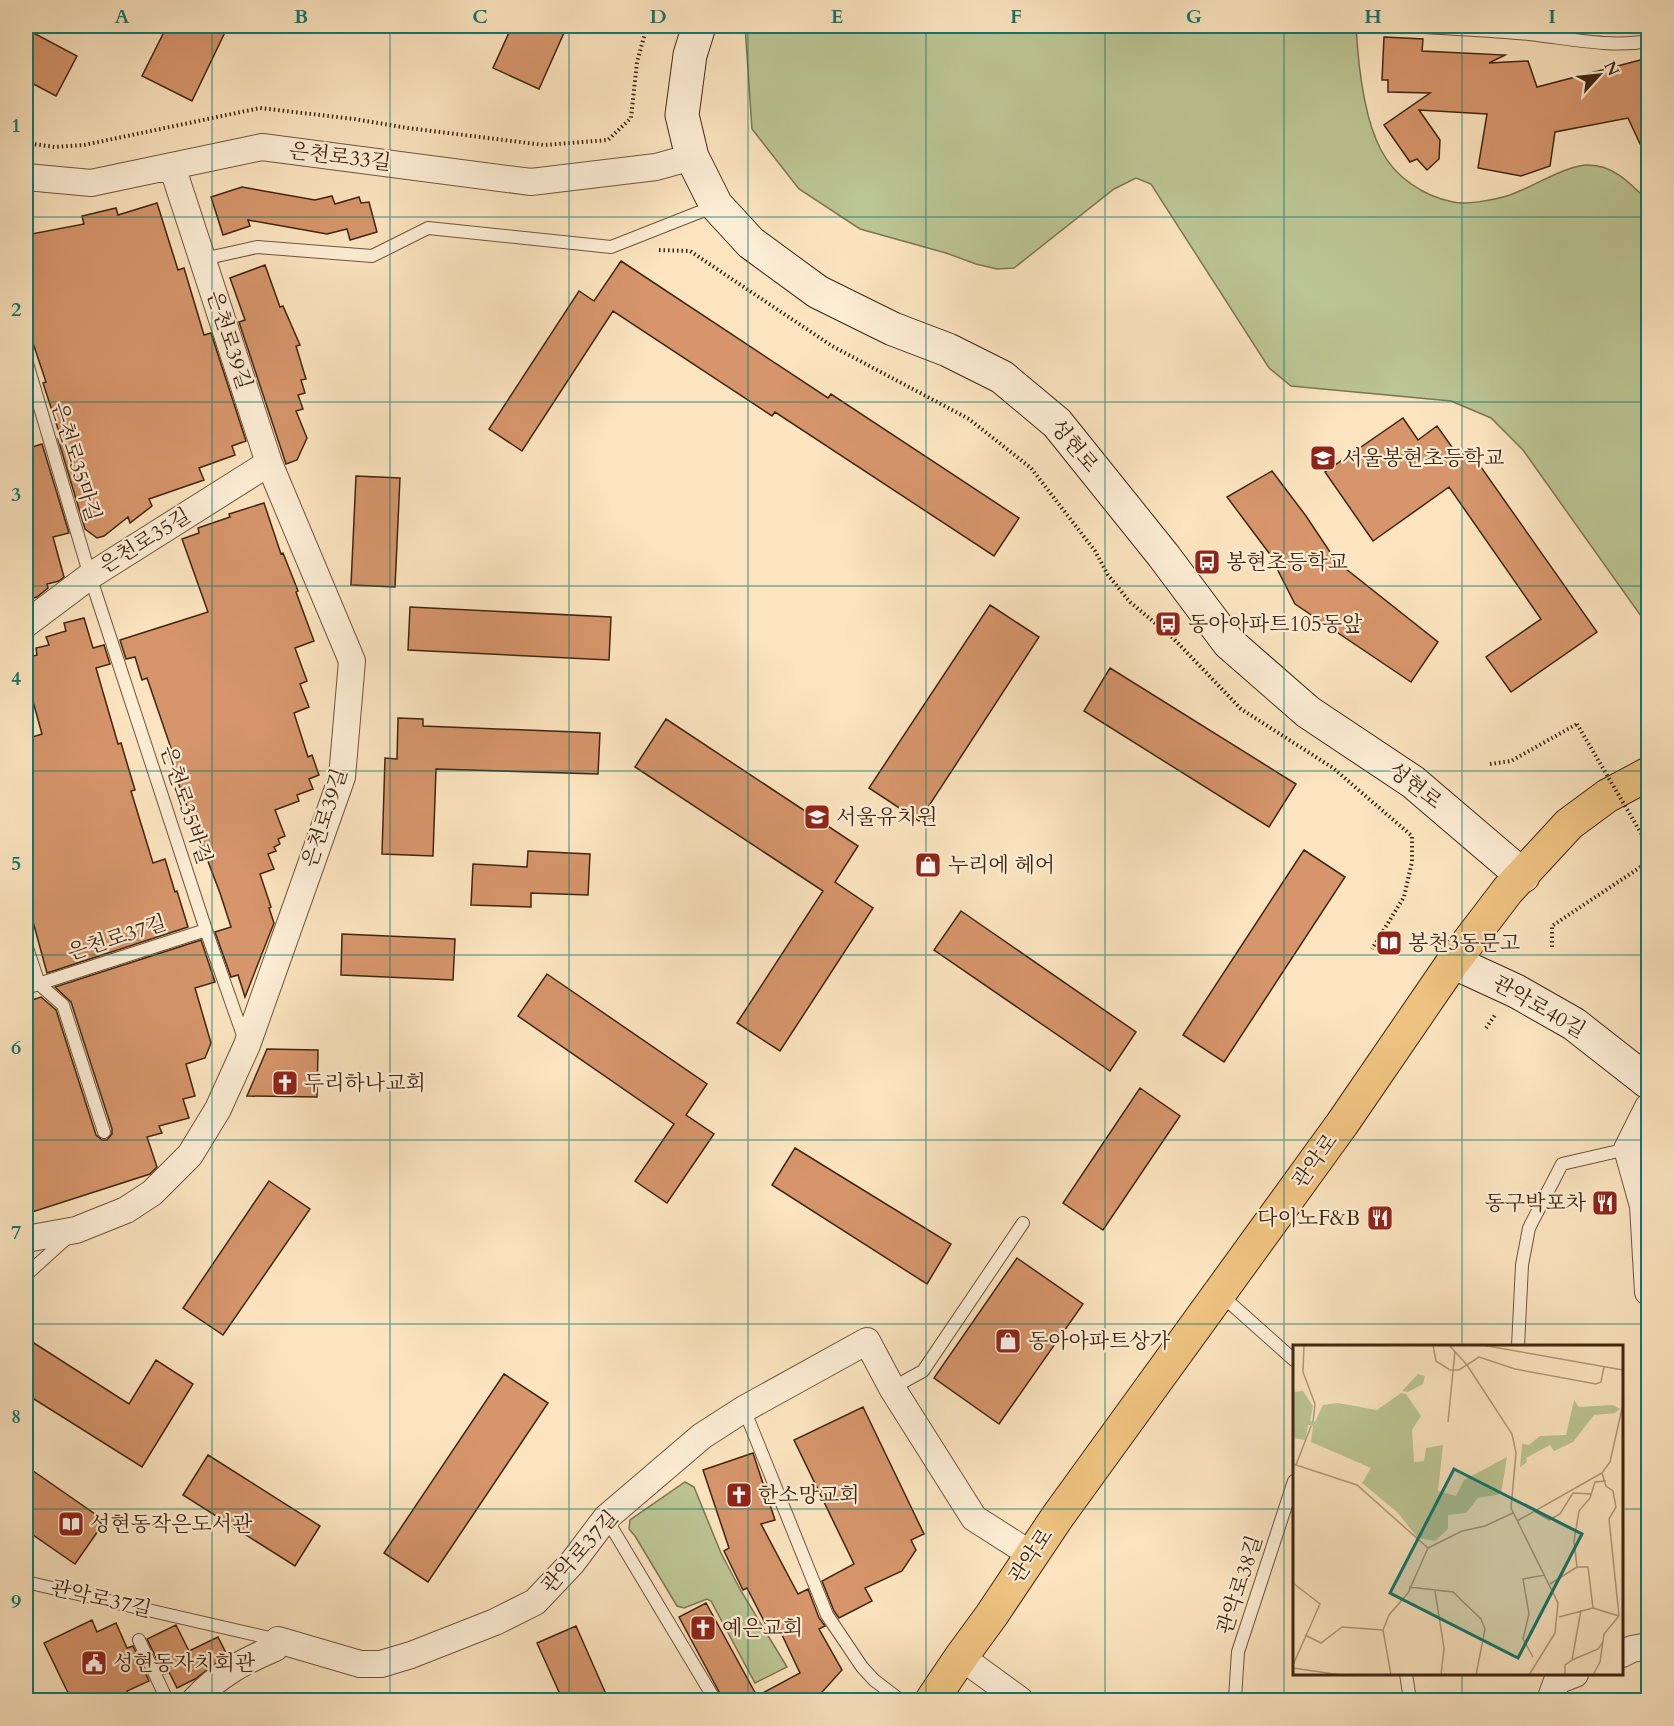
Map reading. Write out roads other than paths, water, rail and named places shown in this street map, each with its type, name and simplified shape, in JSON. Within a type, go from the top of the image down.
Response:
[{"type":"main road","name":"관악로","points":[[932,1701],[1058,1516],[1342,1124],[1453,962],[1508,890],[1569,824],[1607,796],[1648,774]]},
{"type":"street","name":"성현로","points":[[699,26],[690,56],[682,116],[692,157],[716,205],[752,243],[818,292],[893,329],[948,350],[1002,377],[1057,423],[1163,555],[1229,643],[1308,711],[1413,782],[1523,876]]},
{"type":"street","name":"은천로33길","points":[[26,177],[91,183],[262,147],[531,182],[656,167],[692,157]]},
{"type":"street","name":"은천로39길","points":[[26,1239],[76,1230],[126,1210],[152,1193],[190,1155],[218,1109],[247,1045],[342,777],[352,661],[269,463],[172,166]]},
{"type":"street","name":"은천로35길","points":[[26,624],[90,576],[269,463]]},
{"type":"street","name":"관악로40길","points":[[1453,962],[1516,991],[1574,1024],[1648,1082]]},
{"type":"street","points":[[1648,1107],[1638,1154],[1648,1292]]},
{"type":"street","name":"관악로37길","points":[[278,1640],[360,1664],[381,1664],[411,1655],[495,1622],[535,1602],[572,1563],[606,1518],[702,1436],[744,1409],[867,1341],[892,1388],[974,1518],[1032,1555]]},
{"type":"street","points":[[195,1701],[208,1686],[231,1669],[275,1648],[278,1640]]},
{"type":"street","points":[[1623,1654],[1648,1646]]},
{"type":"street","points":[[961,1657],[1020,1701]]},
{"type":"street","points":[[1550,1701],[1557,1681],[1572,1675]]},
{"type":"lane","points":[[1408,26],[1448,27],[1606,42],[1640,43],[1648,41]]},
{"type":"lane","points":[[203,259],[257,247],[372,256],[428,228],[611,247],[716,205]]},
{"type":"lane","name":"은천로35마길","points":[[26,360],[90,576]]},
{"type":"lane","name":"은천로35바길","points":[[90,576],[206,930],[247,1045]]},
{"type":"lane","name":"은천로37길","points":[[26,988],[206,930]]},
{"type":"lane","points":[[26,945],[39,984],[63,1005],[104,1132]]},
{"type":"lane","points":[[1518,1345],[1522,1265],[1528,1228],[1562,1164],[1638,1154]]},
{"type":"lane","points":[[892,1388],[923,1371],[1023,1223]]},
{"type":"lane","points":[[26,1275],[76,1230]]},
{"type":"lane","points":[[1219,1293],[1293,1359]]},
{"type":"lane","points":[[744,1409],[827,1615],[862,1667],[900,1701]]},
{"type":"lane","name":"관악로38길","points":[[1228,1701],[1235,1698],[1238,1652],[1293,1484]]},
{"type":"lane","points":[[606,1518],[715,1701]]},
{"type":"lane","name":"관악로37길","points":[[26,1582],[278,1640]]},
{"type":"lane","points":[[139,1640],[167,1701]]},
{"type":"lane","points":[[1406,1675],[1410,1701]]},
{"type":"place","name":"서울봉현초등학교","points":[[1323,458]]},
{"type":"place","name":"봉현초등학교","points":[[1207,562]]},
{"type":"place","name":"동아아파트105동앞","points":[[1168,624]]},
{"type":"place","name":"서울유치원","points":[[817,817]]},
{"type":"place","name":"누리에 헤어","points":[[928,865]]},
{"type":"place","name":"봉천3동문고","points":[[1389,943]]},
{"type":"place","name":"두리하나교회","points":[[285,1083]]},
{"type":"place","name":"동구박포차","points":[[1605,1203]]},
{"type":"place","name":"다이노F&B","points":[[1380,1218]]},
{"type":"place","name":"동아아파트상가","points":[[1008,1341]]},
{"type":"place","name":"한소망교회","points":[[739,1495]]},
{"type":"place","name":"성현동작은도서관","points":[[71,1524]]},
{"type":"place","name":"예은교회","points":[[703,1628]]},
{"type":"place","name":"성현동자치회관","points":[[94,1663]]}]
